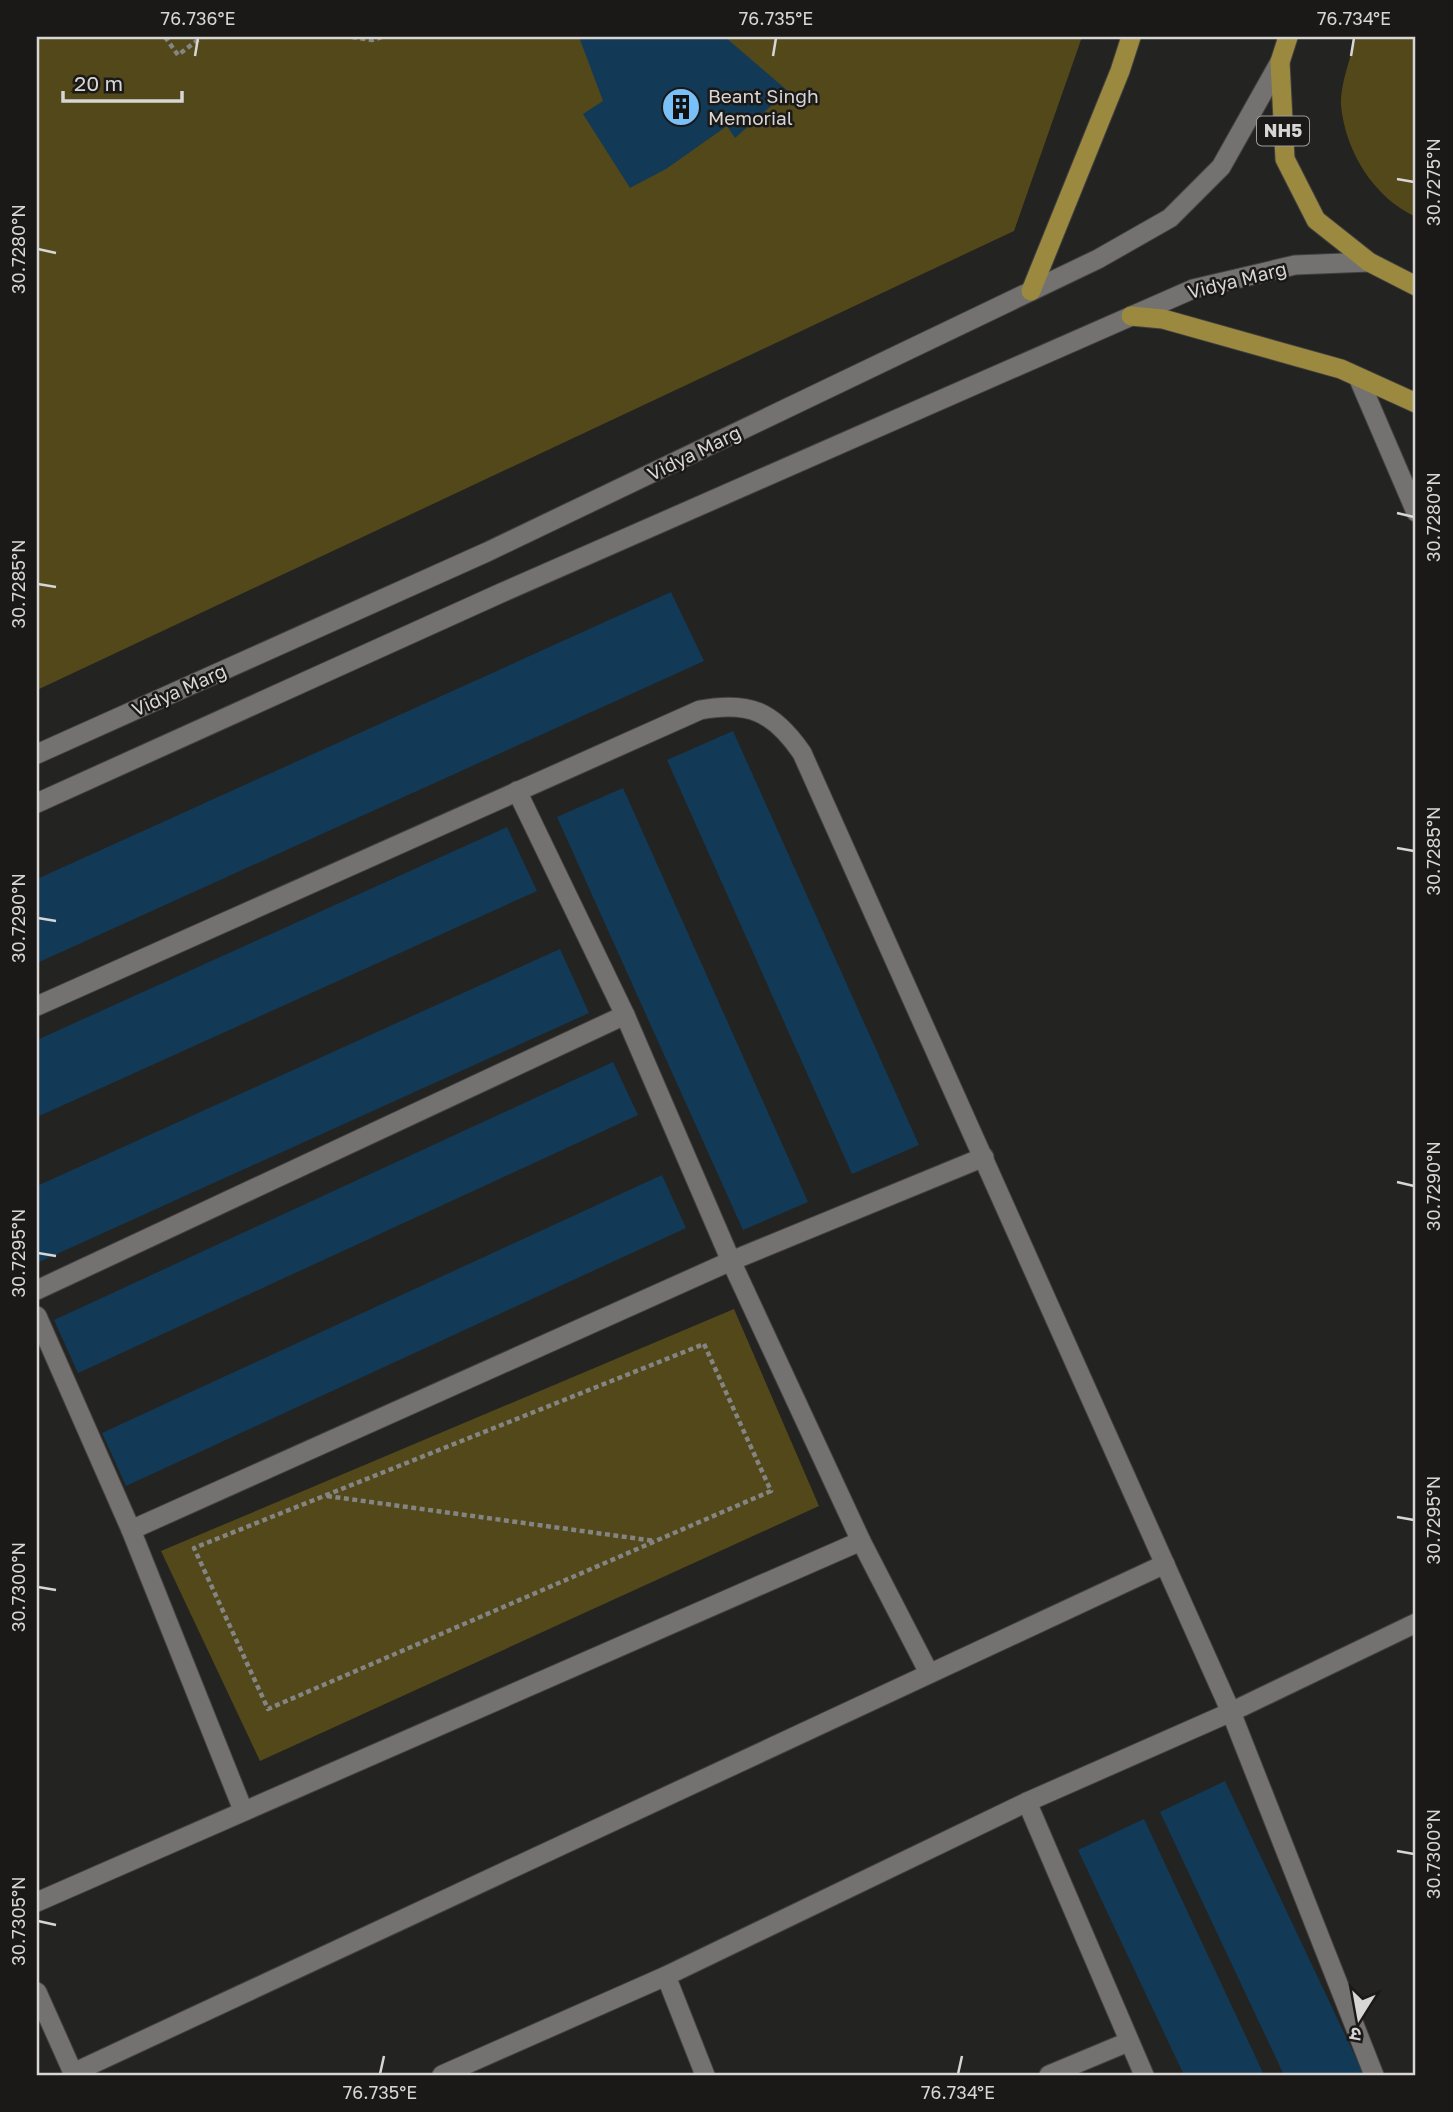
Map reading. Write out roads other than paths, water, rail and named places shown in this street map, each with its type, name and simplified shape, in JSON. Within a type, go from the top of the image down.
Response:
[{"type":"highway","points":[[1031,291],[1130,37]]},
{"type":"highway","name":"NH5","points":[[1288,37],[1280,62],[1285,159],[1316,220],[1369,262],[1416,286]]},
{"type":"highway","points":[[1130,316],[1163,319],[1341,369],[1416,404]]},
{"type":"street","name":"Vidya Marg","points":[[37,754],[487,552],[1098,259],[1170,218],[1221,167],[1280,62]]},
{"type":"street","name":"Vidya Marg","points":[[37,803],[501,593],[1193,289],[1295,265],[1369,262]]},
{"type":"street","points":[[1359,377],[1416,512]]},
{"type":"street","points":[[37,1006],[700,710],[728,705],[741,706],[774,720],[788,732],[802,753],[1231,1712],[1374,2075]]},
{"type":"street","points":[[517,791],[625,1015],[731,1261],[861,1541],[929,1673]]},
{"type":"street","points":[[37,1290],[625,1015]]},
{"type":"street","points":[[131,1530],[731,1261],[984,1157]]},
{"type":"street","points":[[37,1316],[131,1530],[243,1810]]},
{"type":"street","points":[[37,1902],[861,1541]]},
{"type":"street","points":[[37,1992],[74,2074],[1165,1564]]},
{"type":"street","points":[[442,2075],[666,1976],[1027,1802],[1231,1712],[1416,1623]]},
{"type":"street","points":[[1027,1802],[1144,2075]]},
{"type":"street","points":[[666,1976],[705,2075]]},
{"type":"street","points":[[1049,2075],[1128,2042]]},
{"type":"place","name":"Beant Singh Memorial","points":[[681,107]]}]
